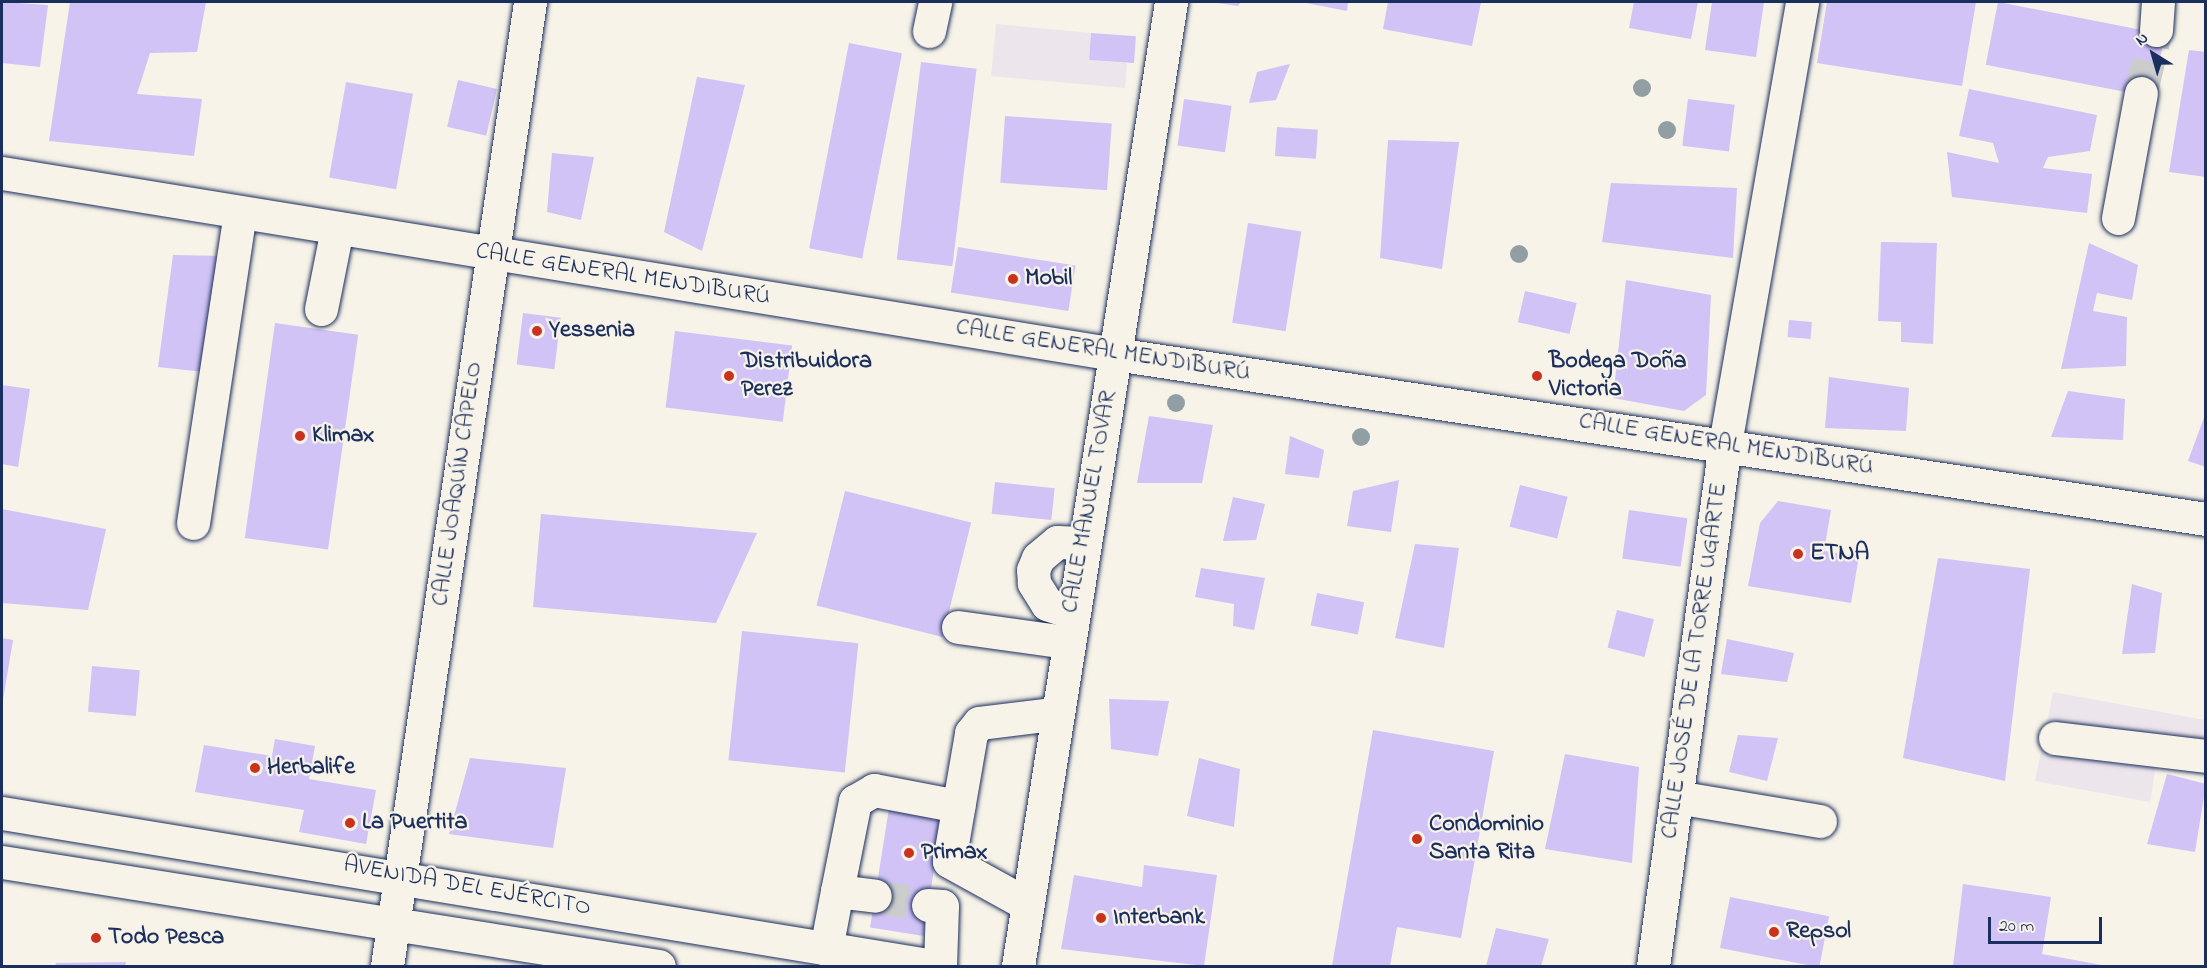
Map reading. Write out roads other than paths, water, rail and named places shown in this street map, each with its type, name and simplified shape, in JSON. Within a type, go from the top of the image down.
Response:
[{"type":"street","name":"CALLE JOAQUÍN CAPELO","points":[[387,966],[403,875],[490,254],[530,2]]},
{"type":"street","name":"CALLE MANUEL TOVAR","points":[[1017,966],[1053,714],[1115,354],[1171,2]]},
{"type":"street","name":"CALLE JOSÉ DE LA TORRE UGARTE","points":[[1658,963],[1676,797],[1725,444],[1802,2]]},
{"type":"street","points":[[2118,218],[2141,93]]},
{"type":"street","name":"CALLE GENERAL MENDIBURÚ","points":[[2,173],[1115,354],[1725,444],[2205,519]]},
{"type":"street","points":[[193,524],[240,213]]},
{"type":"street","points":[[321,309],[337,229]]},
{"type":"street","points":[[1068,627],[1047,604],[1034,583],[1033,570],[1038,558],[1057,542],[1082,543]]},
{"type":"street","points":[[958,627],[1068,627]]},
{"type":"street","points":[[940,966],[935,906],[949,861],[971,733],[979,723],[1053,714]]},
{"type":"street","points":[[2055,738],[2205,756]]},
{"type":"street","points":[[826,949],[855,801],[874,790],[958,806]]},
{"type":"street","points":[[1676,797],[1820,821]]},
{"type":"street","name":"AVENIDA DEL EJÉRCITO","points":[[2,813],[403,875],[933,966]]},
{"type":"street","points":[[949,861],[1025,903]]},
{"type":"street","name":"AVENIDA DEL EJÉRCITO","points":[[2,862],[394,921],[638,965]]},
{"type":"street","points":[[837,891],[875,896]]},
{"type":"tunnel","points":[[2141,93],[2156,30]]},
{"type":"tunnel","points":[[875,896],[928,905]]},
{"type":"place","name":"Mobil","points":[[1013,279]]},
{"type":"place","name":"Yessenia","points":[[537,331]]},
{"type":"place","name":"Distribuidora Perez","points":[[729,376]]},
{"type":"place","name":"Bodega Doña Victoria","points":[[1537,376]]},
{"type":"place","name":"Klimax","points":[[300,436]]},
{"type":"place","name":"ETNA","points":[[1798,554]]},
{"type":"place","name":"Herbalife","points":[[255,768]]},
{"type":"place","name":"La Puertita","points":[[350,823]]},
{"type":"place","name":"Condominio Santa Rita","points":[[1417,839]]},
{"type":"place","name":"Primax","points":[[909,853]]},
{"type":"place","name":"Interbank","points":[[1101,918]]},
{"type":"place","name":"Repsol","points":[[1774,932]]},
{"type":"place","name":"Todo Pesca","points":[[96,938]]}]
